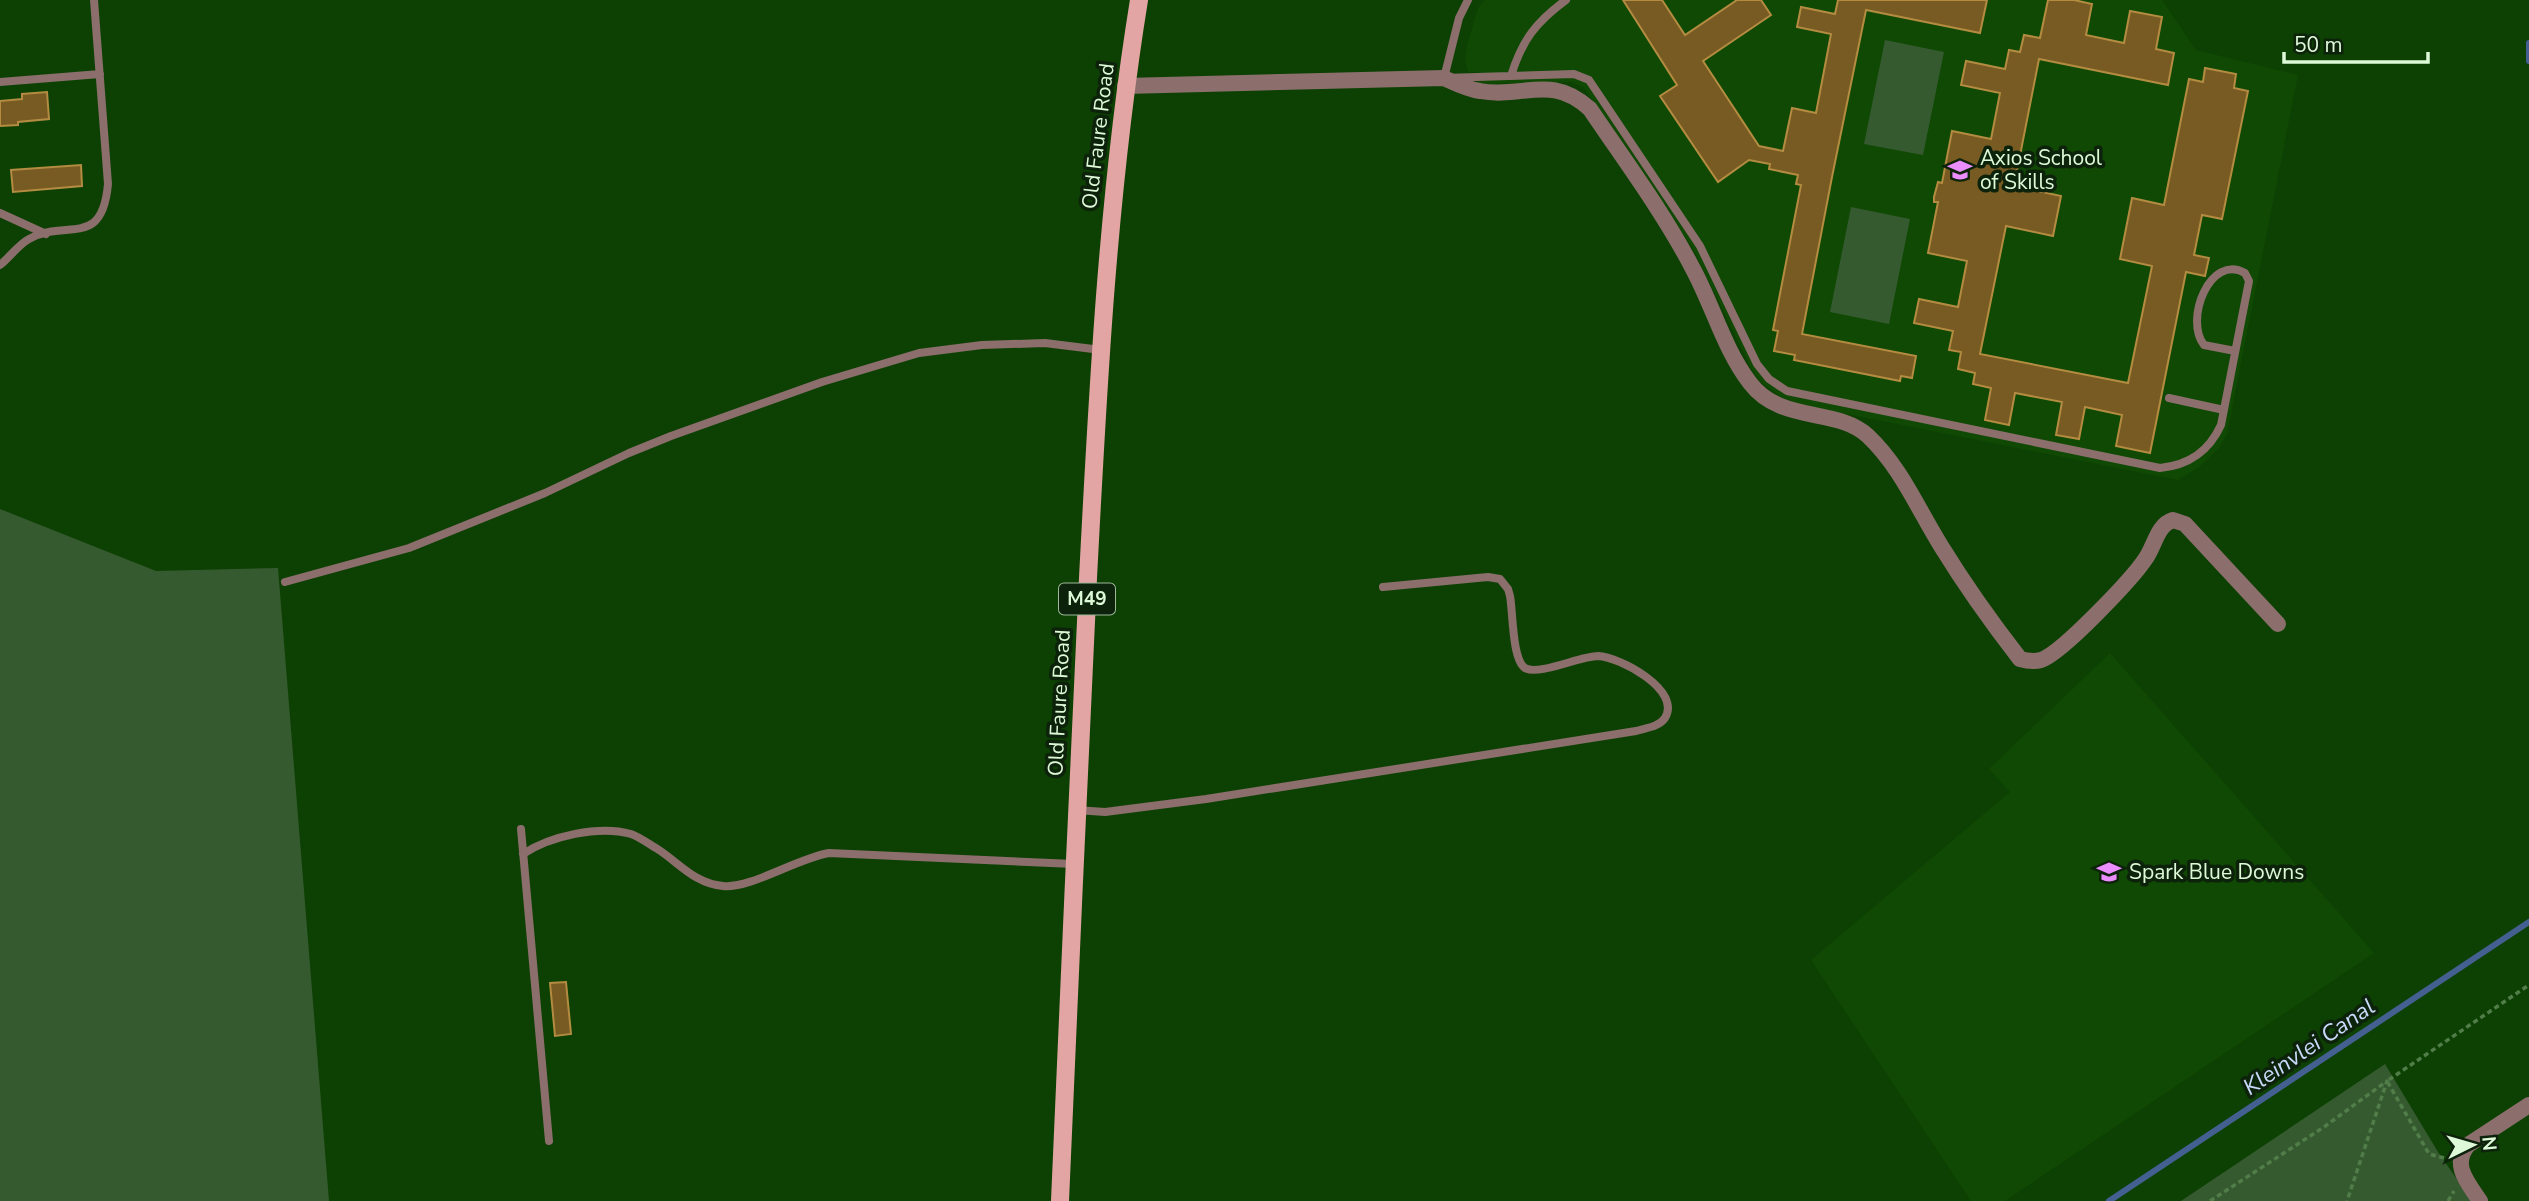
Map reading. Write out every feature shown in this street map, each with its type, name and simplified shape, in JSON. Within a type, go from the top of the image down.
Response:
[{"type":"main road","name":"Old Faure Road","points":[[1059,1201],[1076,810],[1106,262],[1125,86],[1139,0]]},
{"type":"street","points":[[1125,86],[1444,78],[1481,92],[1546,89],[1565,91],[1578,97],[1590,109],[1675,236],[1750,383],[1773,404],[1848,425],[1865,433],[1873,441],[1888,458],[1942,548],[2020,659],[2040,660],[2060,647],[2132,576],[2147,556],[2165,523],[2174,520],[2185,524],[2278,624]]},
{"type":"street","points":[[2480,1201],[2463,1176],[2460,1163],[2464,1150],[2529,1105]]},
{"type":"lane","points":[[0,265],[30,238],[84,228],[101,216],[105,205],[108,184],[94,0]]},
{"type":"lane","points":[[1468,0],[1459,18],[1444,78],[1574,74],[1582,76],[1592,84],[1700,246],[1757,364],[1769,379],[1787,391],[2160,467],[2183,464],[2202,452],[2217,435],[2224,410],[2249,281],[2242,271],[2235,270],[2222,273],[2204,288],[2196,324],[2198,337],[2204,345],[2235,351]]},
{"type":"lane","points":[[1511,76],[1522,45],[1534,28],[1566,0]]},
{"type":"lane","points":[[0,82],[100,74]]},
{"type":"lane","points":[[0,213],[46,234]]},
{"type":"lane","points":[[285,582],[409,548],[545,493],[671,436],[822,382],[919,353],[982,345],[1045,343],[1101,350]]},
{"type":"lane","points":[[2169,398],[2224,410]]},
{"type":"lane","points":[[1076,810],[1105,812],[1206,799],[1636,731],[1655,726],[1665,718],[1667,708],[1664,696],[1656,685],[1646,674],[1615,659],[1602,656],[1585,657],[1544,669],[1528,670],[1522,666],[1516,652],[1510,596],[1500,579],[1488,577],[1382,587]]},
{"type":"lane","points":[[521,829],[549,1141]]},
{"type":"lane","points":[[523,854],[542,842],[562,836],[611,831],[633,835],[689,874],[721,886],[736,886],[811,856],[829,853],[1074,864]]},
{"type":"path","points":[[2210,1201],[2324,1127],[2529,985]]},
{"type":"path","points":[[2387,1081],[2429,1154],[2460,1163]]},
{"type":"path","points":[[2347,1201],[2387,1081]]},
{"type":"shaded area","name":"Axios School of Skills","points":[[1484,0],[2162,0],[2196,50],[2298,75],[2227,434],[2219,448],[2199,467],[2178,480],[1802,405],[1781,397],[1754,374],[1693,249],[1584,88],[1572,82],[1479,84],[1479,72],[1468,72],[1465,59],[1467,45],[1478,8]]},
{"type":"shaded area","points":[[1885,40],[1944,52],[1923,155],[1864,144]]},
{"type":"shaded area","points":[[1851,207],[1910,219],[1889,324],[1830,312]]},
{"type":"shaded area","points":[[0,509],[156,571],[278,568],[329,1201],[0,1201]]},
{"type":"shaded area","name":"Spark Blue Downs","points":[[2110,653],[2374,953],[2005,1201],[1971,1201],[1811,960],[2010,792],[1989,769]]},
{"type":"shaded area","points":[[2385,1064],[2438,1152],[2472,1201],[2181,1201]]},
{"type":"building","points":[[1623,0],[1662,0],[1685,35],[1737,0],[1761,0],[1771,15],[1703,61],[1759,146],[1783,151],[1792,108],[1816,113],[1831,34],[1797,27],[1801,7],[1835,14],[1838,0],[1987,0],[1980,33],[1866,10],[1832,177],[1802,334],[1916,356],[1912,378],[1901,376],[1900,381],[1794,360],[1795,355],[1774,351],[1778,331],[1773,330],[1801,185],[1796,184],[1798,175],[1769,169],[1770,164],[1749,160],[1718,182],[1660,96],[1677,85]]},
{"type":"building","points":[[2048,0],[2074,0],[2092,4],[2086,35],[2124,43],[2130,11],[2162,17],[2156,49],[2174,53],[2168,85],[2039,59],[2014,186],[2061,196],[2053,236],[2006,226],[1980,354],[2128,383],[2152,266],[2120,259],[2132,198],[2164,205],[2189,79],[2203,82],[2205,68],[2236,74],[2234,88],[2248,91],[2222,219],[2202,215],[2194,255],[2209,258],[2205,276],[2186,272],[2150,453],[2116,446],[2122,415],[2085,407],[2079,439],[2056,435],[2062,402],[2015,393],[2009,425],[1985,420],[1991,388],[1973,384],[1975,373],[1958,369],[1961,352],[1949,350],[1953,331],[1914,323],[1919,299],[1958,307],[1967,261],[1928,253],[1938,202],[1934,202],[1934,197],[1938,182],[1942,183],[1952,131],[1991,139],[2000,93],[1961,85],[1966,61],[2005,69],[2009,50],[2020,52],[2024,35],[2040,38]]},
{"type":"building","points":[[47,92],[49,119],[0,126],[0,101],[22,99],[22,94]]},
{"type":"building","points":[[81,165],[82,186],[13,192],[11,170]]},
{"type":"building","points":[[566,982],[571,1034],[555,1036],[550,983]]},
{"type":"waterway","name":"Kleinvlei Canal","points":[[2529,43],[2529,61]]},
{"type":"waterway","name":"Kleinvlei Canal","points":[[2109,1201],[2529,922]]},
{"type":"place","name":"Axios School of Skills","points":[[1960,170]]},
{"type":"place","name":"Spark Blue Downs","points":[[2109,872]]}]
